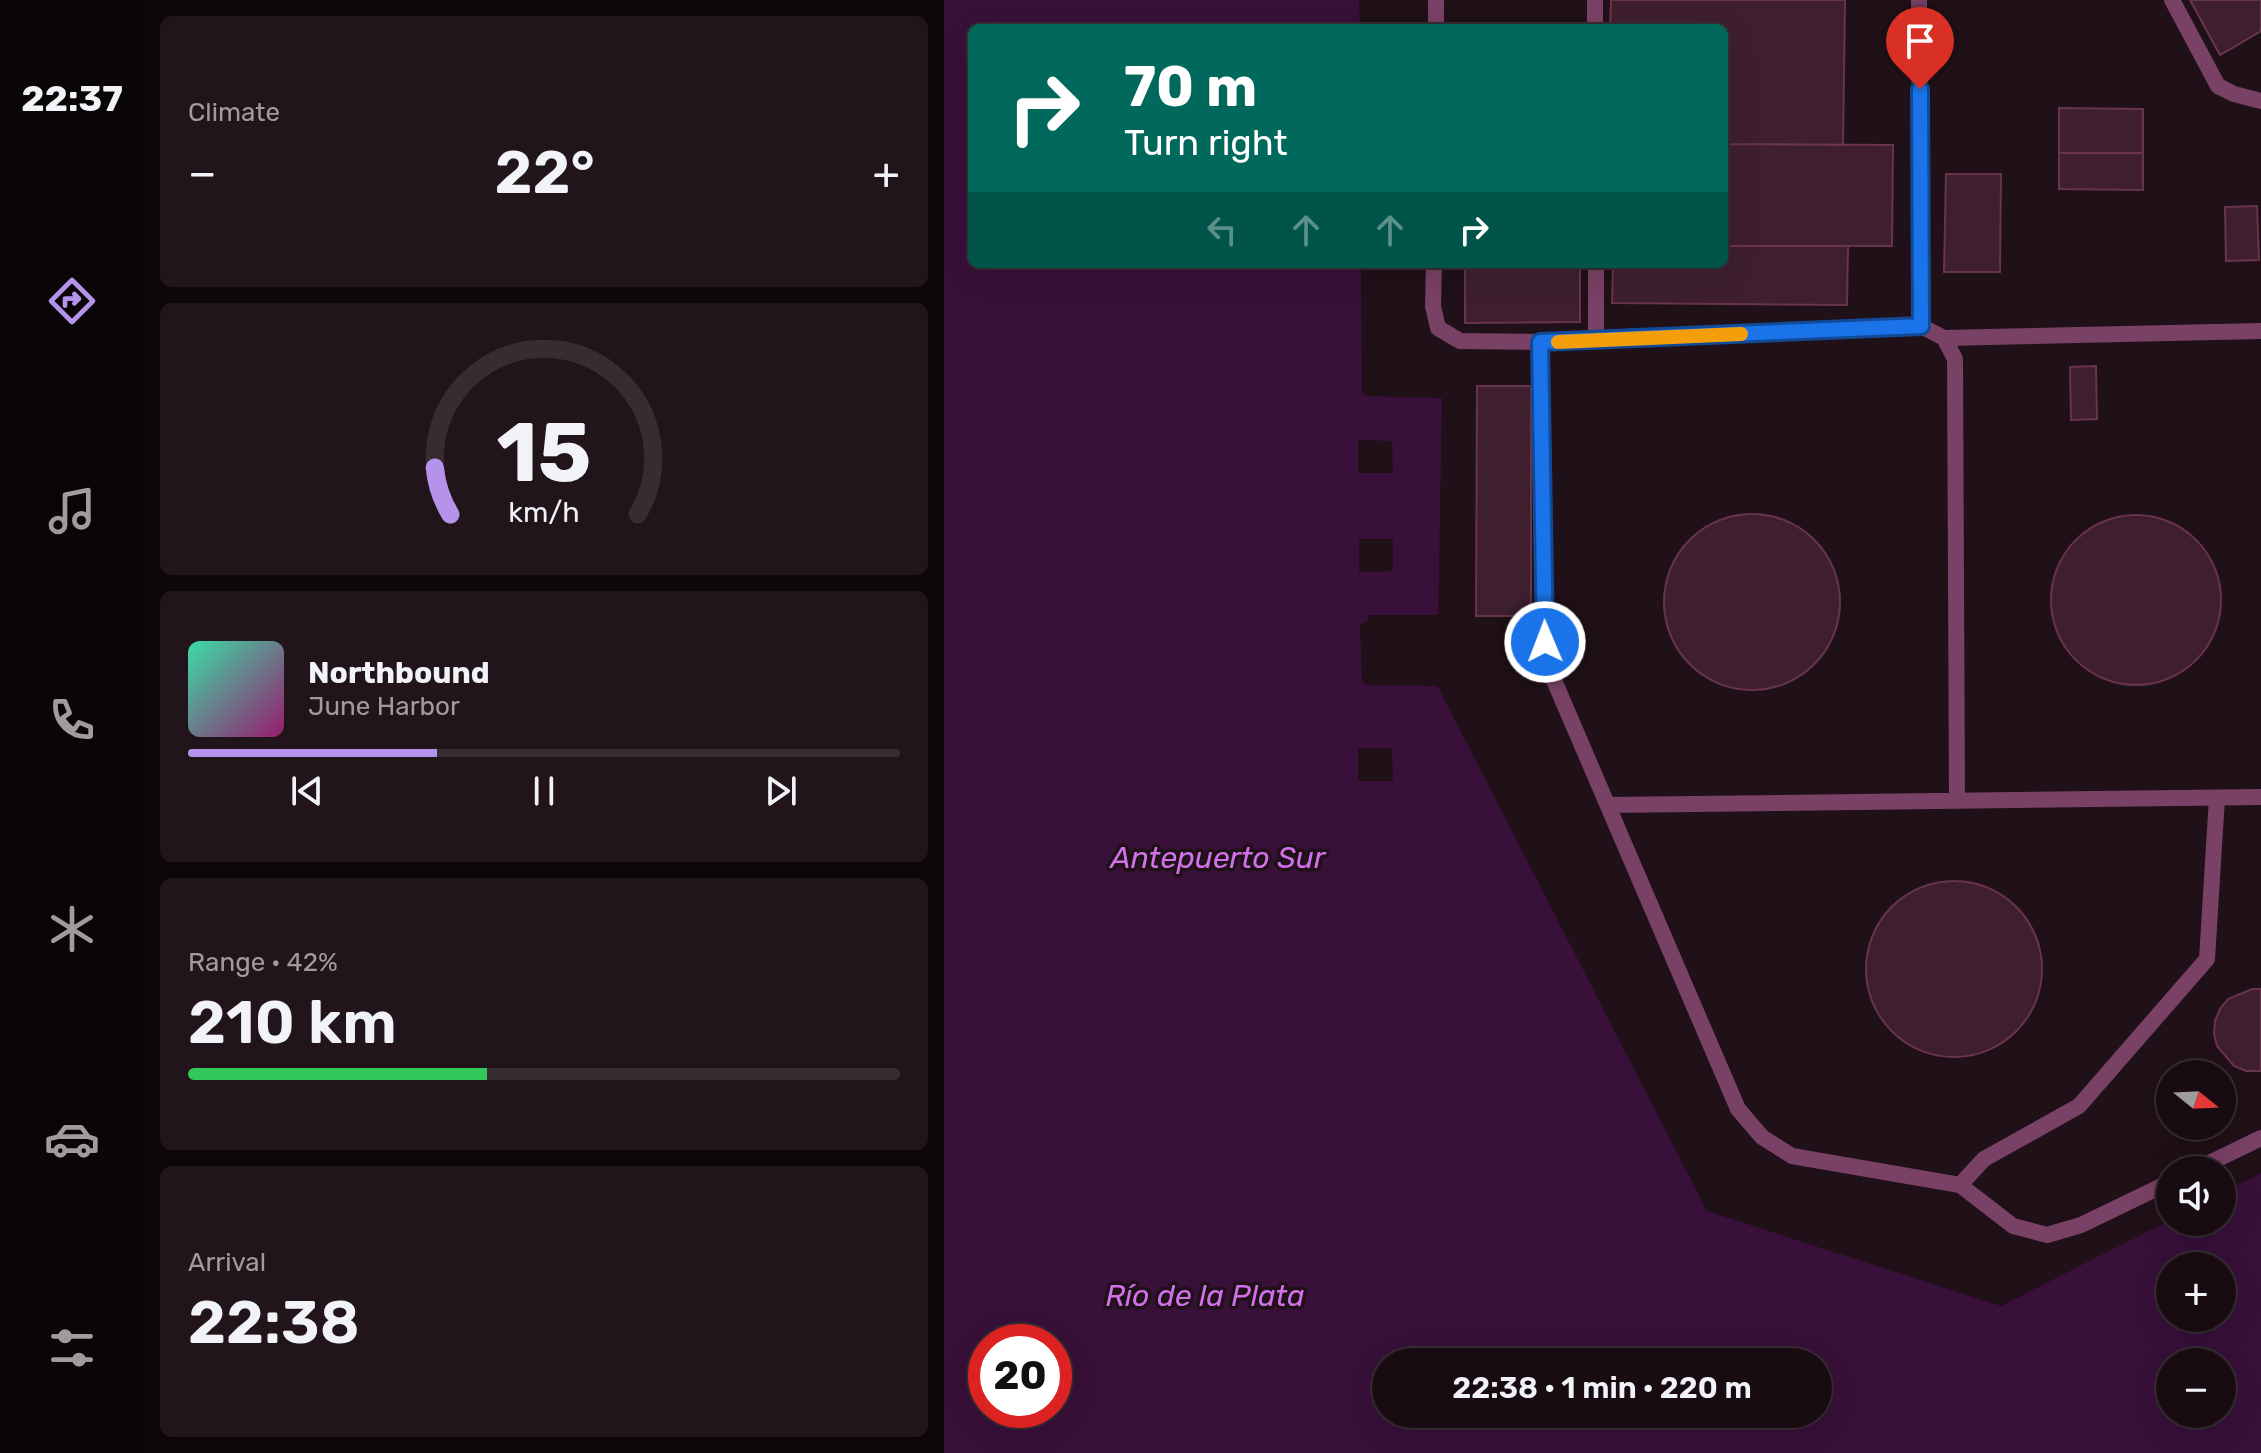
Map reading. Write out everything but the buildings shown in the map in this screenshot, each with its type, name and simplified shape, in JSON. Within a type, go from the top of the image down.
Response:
[{"type":"lane","points":[[1436,0],[1436,24]]},
{"type":"lane","points":[[1595,0],[1595,24]]},
{"type":"lane","points":[[1919,0],[1921,326]]},
{"type":"lane","points":[[2172,0],[2218,86],[2261,101]]},
{"type":"lane","points":[[1434,268],[1433,306],[1438,328],[1460,341],[1540,342],[1921,326],[1944,338],[2261,331]]},
{"type":"lane","points":[[1596,268],[1596,340]]},
{"type":"lane","points":[[1944,338],[1955,359],[1957,801]]},
{"type":"lane","points":[[1540,342],[1545,642],[1550,671],[1738,1109],[1762,1137],[1792,1156],[1960,1185],[2013,1226],[2047,1235],[2081,1225],[2156,1189]]},
{"type":"lane","points":[[1608,805],[2261,797]]},
{"type":"lane","points":[[1960,1185],[1984,1159],[2079,1106],[2207,959],[2217,798]]},
{"type":"lane","points":[[2224,1156],[2261,1138]]},
{"type":"water","name":"Antepuerto Sur","points":[[944,0],[1359,0],[1360,24],[968,24],[968,268],[1361,268],[1362,392],[1366,396],[1442,398],[1437,685],[1707,1211],[2001,1306],[2156,1227],[2156,1236],[2236,1236],[2236,1186],[2261,1173],[2261,1453],[944,1453]]},
{"type":"pier","points":[[1358,440],[1392,441],[1393,473],[1358,473]]},
{"type":"pier","points":[[1359,539],[1393,539],[1393,571],[1359,572]]},
{"type":"pier","points":[[1368,615],[1442,615],[1442,686],[1367,685],[1362,681],[1360,624],[1368,621]]},
{"type":"pier","points":[[1358,748],[1392,748],[1393,781],[1358,781]]},
{"type":"slow traffic","points":[[1558,342],[1741,334]]},
{"type":"route","points":[[1545,642],[1540,342],[1921,326],[1920,89]]},
{"type":"water label","name":"Río de la Plata","points":[[1205,1296]]}]
